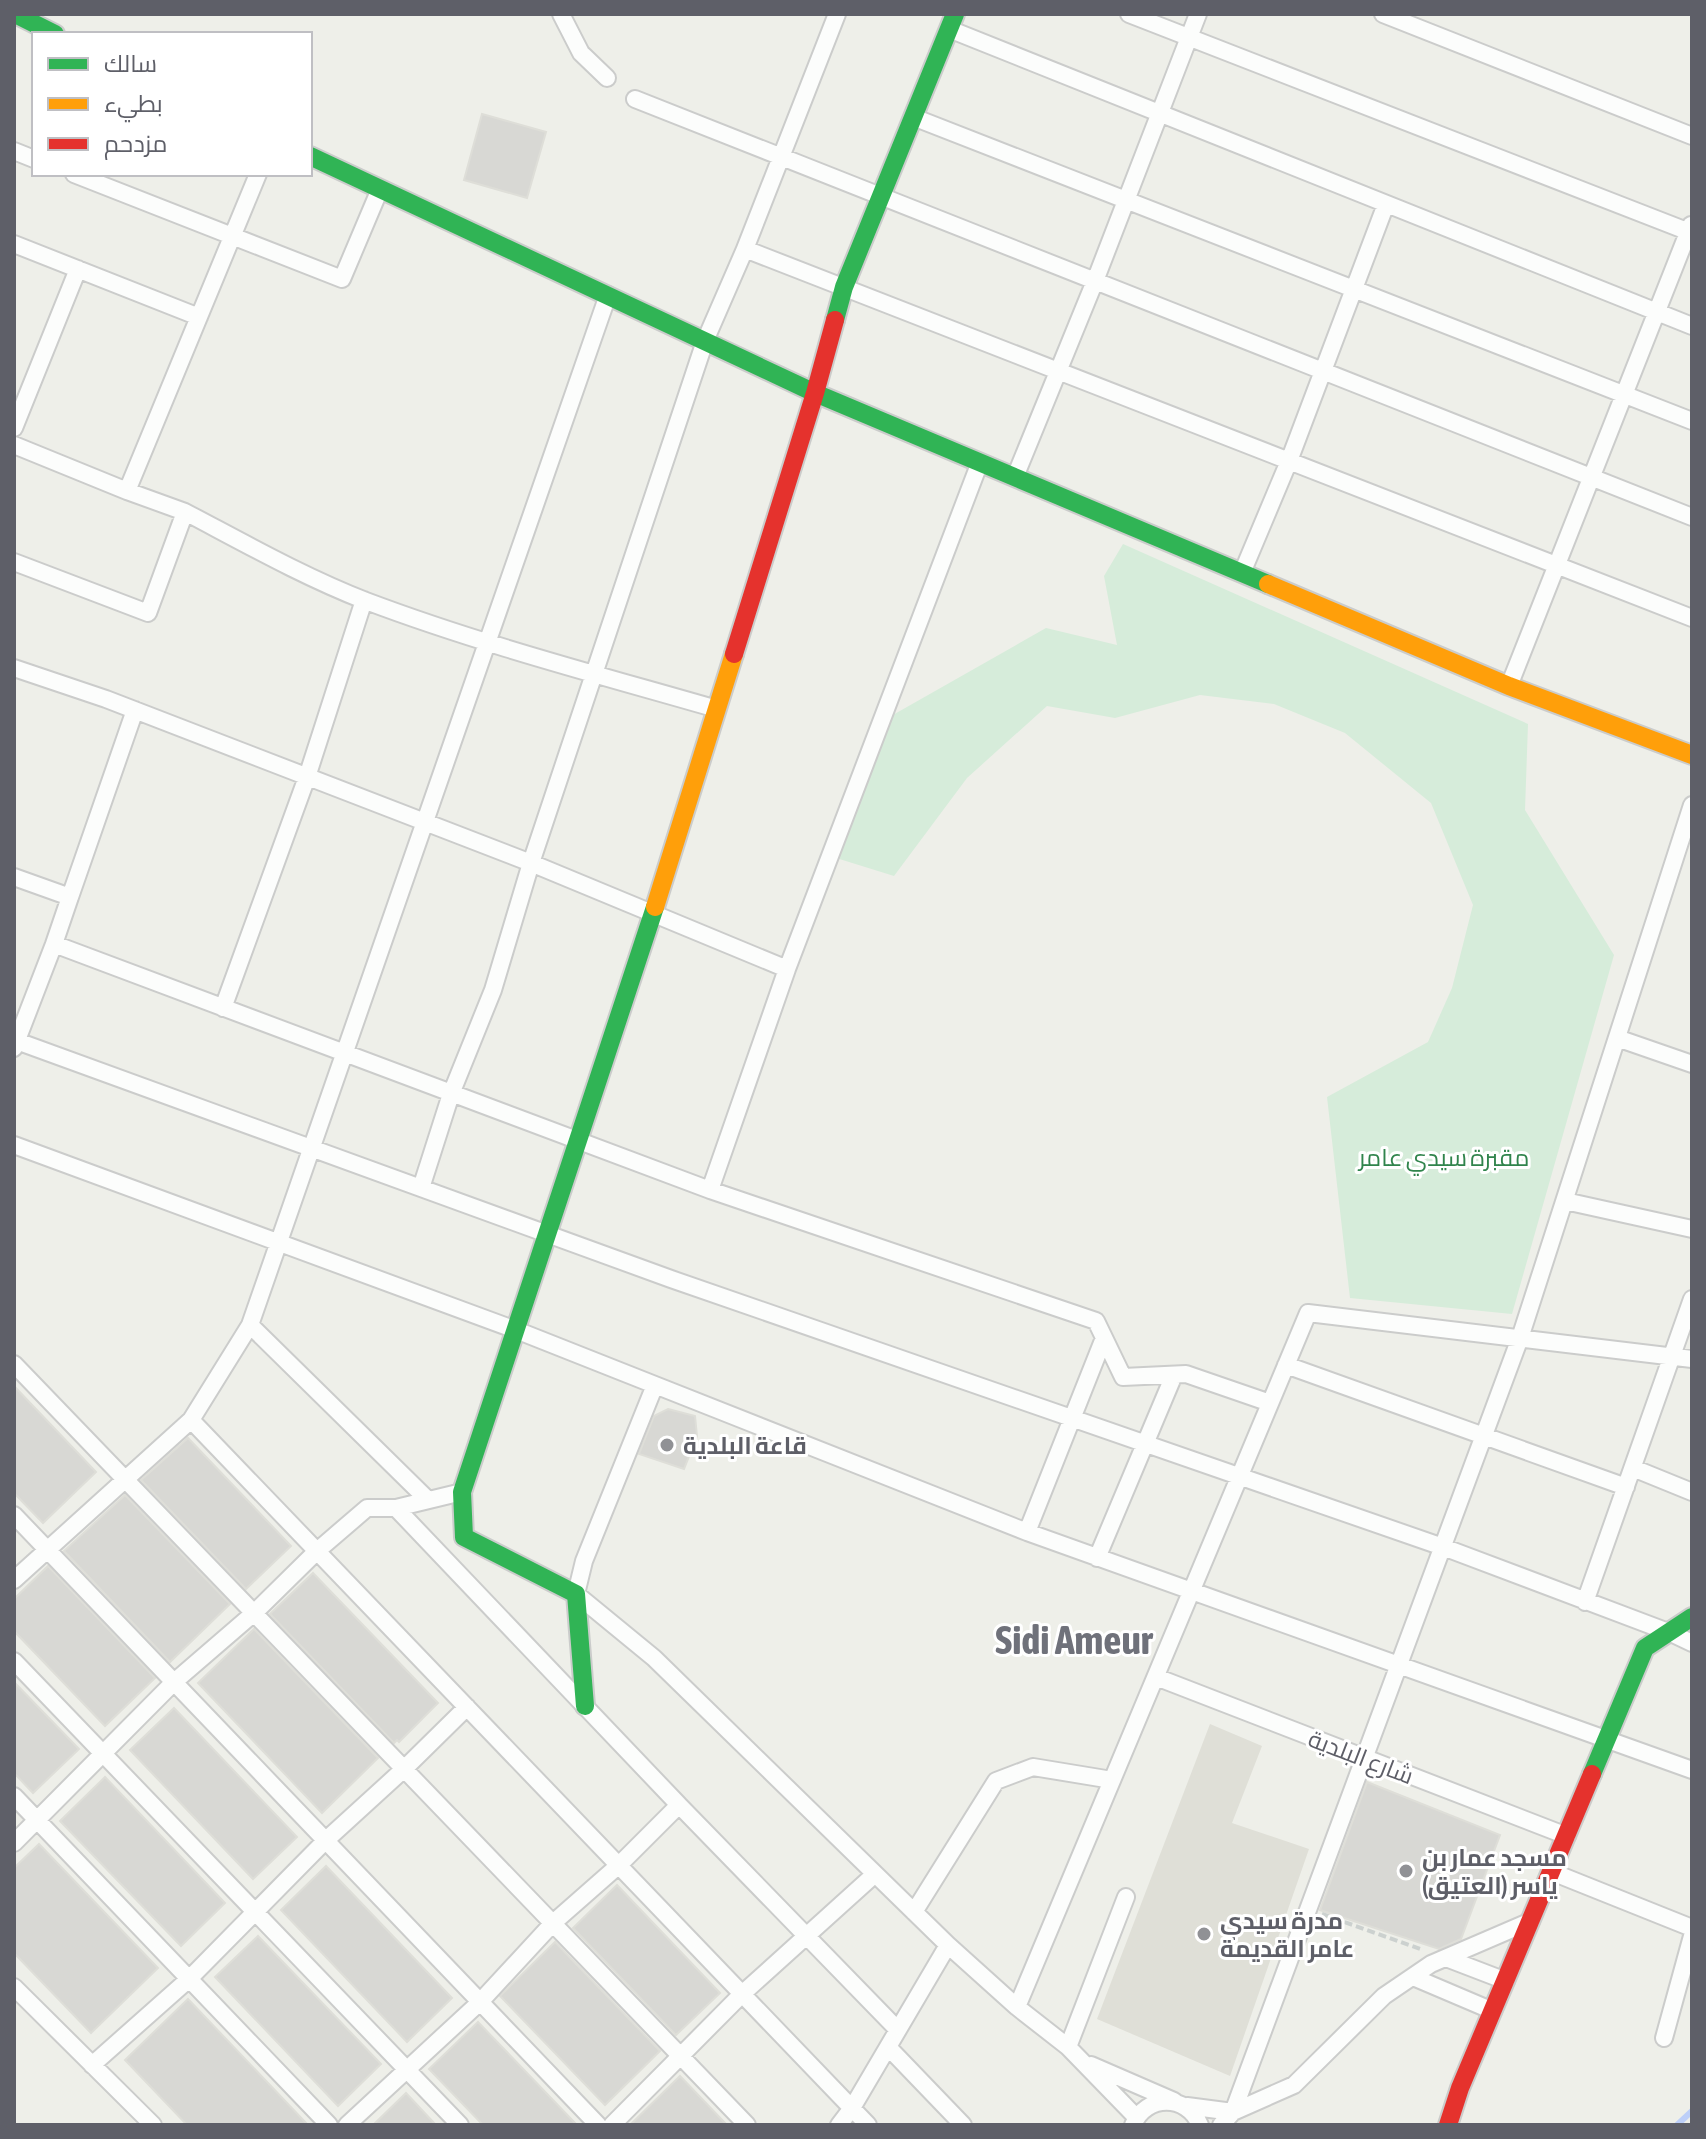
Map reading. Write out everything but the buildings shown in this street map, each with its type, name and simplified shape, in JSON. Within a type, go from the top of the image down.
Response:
[{"type":"main road","points":[[15,14],[52,26]]},
{"type":"main road","points":[[585,1706],[576,1594],[464,1537],[462,1492],[653,914],[815,393],[844,287],[952,22]]},
{"type":"main road","points":[[312,157],[815,393],[1509,686],[1692,755]]},
{"type":"main road","points":[[1448,2125],[1460,2088],[1645,1648],[1692,1617]]},
{"type":"street","points":[[560,14],[581,53],[607,78]]},
{"type":"street","points":[[421,1188],[451,1094],[493,990],[531,863],[705,341],[745,249],[837,14]]},
{"type":"street","points":[[1129,14],[1691,230],[1509,686]]},
{"type":"street","points":[[1015,477],[1198,14]]},
{"type":"street","points":[[1383,14],[1692,136]]},
{"type":"street","points":[[952,22],[1160,114],[1692,326]]},
{"type":"street","points":[[635,99],[1692,517]]},
{"type":"street","points":[[913,117],[1692,421]]},
{"type":"street","points":[[79,176],[342,279],[380,189]]},
{"type":"street","points":[[127,491],[257,176]]},
{"type":"street","points":[[1242,573],[1289,461],[1386,204]]},
{"type":"street","points":[[14,244],[199,317]]},
{"type":"street","points":[[745,249],[1692,618]]},
{"type":"street","points":[[14,428],[78,269]]},
{"type":"street","points":[[14,1580],[191,1420],[250,1325],[608,295]]},
{"type":"street","points":[[14,445],[185,512],[364,600],[487,643],[717,709]]},
{"type":"street","points":[[710,1190],[787,969],[980,462]]},
{"type":"street","points":[[14,562],[148,613],[185,512]]},
{"type":"street","points":[[223,1008],[307,777],[364,600]]},
{"type":"street","points":[[14,668],[135,710],[531,863],[787,969]]},
{"type":"street","points":[[135,710],[54,944],[15,1043],[548,1235],[1443,1547],[1692,1643]]},
{"type":"street","points":[[1221,2125],[1233,2112],[1520,1338],[1692,805]]},
{"type":"street","points":[[14,877],[70,897]]},
{"type":"street","points":[[54,944],[710,1190],[1096,1321],[1123,1377],[1186,1374],[1270,1403]]},
{"type":"street","points":[[1617,1038],[1692,1064]]},
{"type":"street","points":[[14,1145],[516,1330],[1027,1532],[1692,1770]]},
{"type":"street","points":[[1565,1201],[1692,1229]]},
{"type":"street","points":[[1585,1602],[1692,1299]]},
{"type":"street","points":[[1017,2007],[1308,1313],[1692,1359]]},
{"type":"street","points":[[250,1325],[428,1500]]},
{"type":"street","points":[[1027,1532],[1104,1338]]},
{"type":"street","points":[[14,1364],[747,2125]]},
{"type":"street","points":[[1286,1365],[1626,1487]]},
{"type":"street","points":[[1097,1558],[1174,1375]]},
{"type":"street","points":[[655,1385],[584,1561],[576,1594],[654,1658],[948,1945],[1017,2007],[1068,2047],[1135,2121],[1147,2107],[1160,2101],[1233,2112],[1294,2085],[1384,1996],[1446,1958],[1532,1920]]},
{"type":"street","points":[[191,1420],[868,2125]]},
{"type":"street","points":[[1633,1468],[1692,1492]]},
{"type":"street","points":[[14,1843],[174,1682],[367,1508],[396,1508],[462,1492]]},
{"type":"street","points":[[396,1508],[898,2030]]},
{"type":"street","points":[[14,1515],[598,2125]]},
{"type":"street","points":[[14,1661],[460,2125]]},
{"type":"street","name":"شارع البلدية","points":[[1156,1677],[1567,1836]]},
{"type":"street","points":[[92,2065],[189,1979],[325,1841],[467,1707]]},
{"type":"street","points":[[914,1912],[996,1781],[1033,1767],[1112,1780]]},
{"type":"street","points":[[14,1796],[329,2125]]},
{"type":"street","points":[[347,2125],[480,2002],[553,1923],[619,1865],[679,1805]]},
{"type":"street","points":[[1552,1872],[1692,1928]]},
{"type":"street","points":[[612,2125],[682,2058],[742,1994],[875,1874]]},
{"type":"street","points":[[1068,2047],[1126,1897]]},
{"type":"street","points":[[1664,2038],[1692,1936]]},
{"type":"street","points":[[839,2125],[948,1945]]},
{"type":"street","points":[[1446,1958],[1506,1981]]},
{"type":"street","points":[[1413,1977],[1493,2011]]},
{"type":"street","points":[[14,1987],[153,2125]]},
{"type":"street","points":[[888,2047],[963,2125]]},
{"type":"street","points":[[1081,2061],[1180,2104],[1197,2117],[1200,2125]]},
{"type":"path","points":[[1309,1909],[1446,1958]]},
{"type":"shaded area","name":"مدرة سيدي عامر القديمة","points":[[1210,1724],[1262,1746],[1232,1823],[1309,1849],[1230,2076],[1097,2019]]},
{"type":"green space","name":"مقبرة سيدي عامر","points":[[1123,544],[1528,724],[1525,810],[1614,955],[1512,1314],[1350,1298],[1327,1097],[1428,1042],[1452,988],[1473,905],[1431,803],[1345,733],[1274,704],[1200,695],[1115,718],[1047,706],[967,778],[894,876],[833,857],[884,720],[1046,628],[1117,645],[1104,576]]},
{"type":"waterway","points":[[1677,2125],[1692,2111]]},
{"type":"traffic: fast","points":[[15,14],[51,32]]},
{"type":"traffic: fast","points":[[835,320],[844,287],[955,14]]},
{"type":"traffic: fast","points":[[312,157],[815,393],[1268,584]]},
{"type":"traffic: fast","points":[[585,1706],[576,1594],[464,1537],[462,1492],[655,907]]},
{"type":"traffic: fast","points":[[1592,1774],[1645,1648],[1692,1617]]},
{"type":"traffic: slow","points":[[1268,584],[1509,686],[1692,755]]},
{"type":"traffic: slow","points":[[655,907],[734,654]]},
{"type":"traffic: jam","points":[[734,654],[835,320]]},
{"type":"traffic: jam","points":[[1448,2125],[1460,2088],[1592,1774]]},
{"type":"place","name":"قاعة البلدية","points":[[667,1445]]},
{"type":"place","name":"مسجد عمار بن ياسر (العتيق)","points":[[1406,1871]]},
{"type":"place","name":"مدرة سيدي عامر القديمة","points":[[1204,1934]]},
{"type":"district","name":"Sidi Ameur","points":[[1074,1639]]}]
